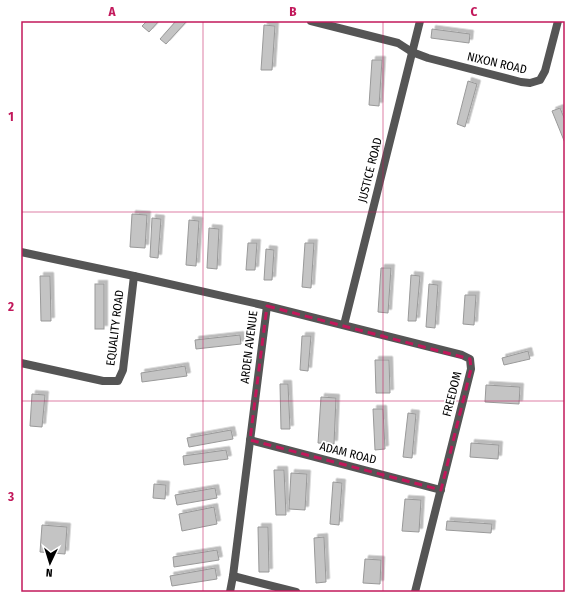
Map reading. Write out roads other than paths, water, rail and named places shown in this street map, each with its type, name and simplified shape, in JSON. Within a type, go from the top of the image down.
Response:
[{"type":"street","name":"NIXON ROAD","points":[[311,21],[398,43],[412,52],[428,58],[530,83],[540,80],[545,71],[558,21]]},
{"type":"street","name":"JUSTICE ROAD","points":[[344,325],[420,21]]},
{"type":"street","name":"ARDEN AVENUE","points":[[21,252],[267,306],[230,592]]},
{"type":"street","name":"EQUALITY ROAD","points":[[21,363],[103,381],[118,380],[123,370],[134,276]]},
{"type":"street","name":"FREEDOM","points":[[267,306],[462,355],[470,359],[471,369],[415,592]]},
{"type":"street","name":"ADAM ROAD","points":[[250,440],[441,490]]},
{"type":"street","points":[[233,576],[296,592]]}]
